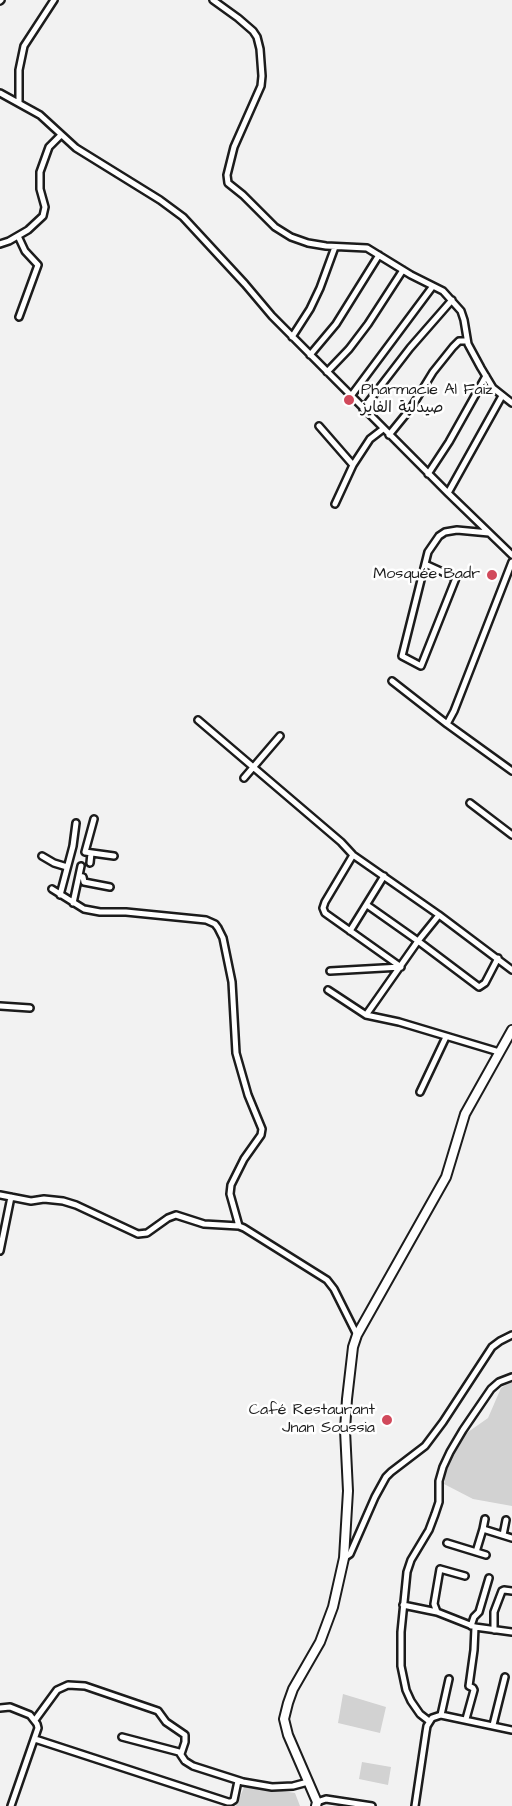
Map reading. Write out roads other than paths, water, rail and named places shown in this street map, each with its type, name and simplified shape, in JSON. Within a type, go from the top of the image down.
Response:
[{"type":"main road","points":[[317,1804],[288,1735],[284,1719],[293,1689],[320,1642],[330,1616],[344,1558],[348,1491],[345,1430],[350,1362],[357,1335],[446,1177],[465,1114],[512,1030]]},
{"type":"street","points":[[19,103],[23,48],[54,0]]},
{"type":"street","points":[[213,0],[253,30],[260,49],[261,86],[234,147],[227,175],[228,182],[279,230],[291,237],[308,243],[335,247],[364,247],[443,291],[463,316],[467,340],[474,357],[493,388],[512,403]]},
{"type":"street","points":[[0,93],[40,115],[76,148],[111,172],[160,200],[183,218],[225,261],[292,337],[512,555]]},
{"type":"street","points":[[0,244],[18,236],[39,222],[43,216],[45,207],[40,189],[40,172],[49,147],[61,135]]},
{"type":"street","points":[[18,236],[25,251],[38,265],[19,317]]},
{"type":"street","points":[[292,337],[310,309],[335,247]]},
{"type":"street","points":[[310,355],[336,324],[379,255]]},
{"type":"street","points":[[327,372],[368,324],[404,270]]},
{"type":"street","points":[[351,396],[433,286]]},
{"type":"street","points":[[363,409],[410,348],[452,300]]},
{"type":"street","points":[[389,435],[411,408],[433,372],[453,347],[459,341],[467,340]]},
{"type":"street","points":[[428,474],[486,376]]},
{"type":"street","points":[[448,494],[502,396]]},
{"type":"street","points":[[319,426],[353,465]]},
{"type":"street","points":[[335,504],[353,465],[369,439],[383,429]]},
{"type":"street","points":[[425,564],[456,578],[422,666],[402,656],[425,564],[428,552],[439,536],[446,532],[457,530],[490,534]]},
{"type":"street","points":[[447,724],[512,562]]},
{"type":"street","points":[[392,681],[512,771]]},
{"type":"street","points":[[198,720],[341,842],[353,855],[512,970]]},
{"type":"street","points":[[244,778],[280,735]]},
{"type":"street","points":[[470,803],[512,835]]},
{"type":"street","points":[[94,819],[85,852],[114,856]]},
{"type":"street","points":[[60,895],[73,846],[76,823]]},
{"type":"street","points":[[90,863],[91,853]]},
{"type":"street","points":[[353,855],[325,902],[323,908],[325,913],[401,967]]},
{"type":"street","points":[[42,856],[68,867]]},
{"type":"street","points":[[73,903],[81,866]]},
{"type":"street","points":[[79,876],[83,877],[84,882],[110,887]]},
{"type":"street","points":[[350,931],[384,876]]},
{"type":"street","points":[[52,889],[84,909],[206,920],[218,928],[223,938],[232,989],[236,1053],[248,1095],[262,1129],[261,1135],[244,1159],[231,1185],[230,1194],[239,1226]]},
{"type":"street","points":[[367,905],[480,987],[498,958]]},
{"type":"street","points":[[366,1015],[439,915]]},
{"type":"street","points":[[330,971],[401,967]]},
{"type":"street","points":[[328,990],[366,1015],[499,1052]]},
{"type":"street","points":[[0,1006],[30,1008]]},
{"type":"street","points":[[420,1092],[446,1037]]},
{"type":"street","points":[[0,1195],[31,1201],[44,1199],[63,1201],[138,1234],[147,1233],[176,1215],[212,1225],[239,1226],[327,1280],[334,1289],[357,1335]]},
{"type":"street","points":[[0,1251],[11,1197]]},
{"type":"street","points":[[344,1558],[350,1554],[386,1477],[425,1446],[492,1347],[512,1335]]},
{"type":"street","points":[[429,1721],[420,1714],[411,1701],[401,1666],[400,1632],[407,1572],[435,1514],[439,1502],[439,1481],[450,1452],[491,1389],[499,1382],[512,1377]]},
{"type":"street","points":[[477,1551],[485,1519]]},
{"type":"street","points":[[503,1535],[506,1520]]},
{"type":"street","points":[[483,1529],[512,1538]]},
{"type":"street","points":[[447,1543],[486,1555]]},
{"type":"street","points":[[437,1612],[434,1604],[440,1569],[465,1576]]},
{"type":"street","points":[[466,1719],[474,1690],[469,1686],[474,1650],[474,1617],[479,1612],[489,1578]]},
{"type":"street","points":[[494,1630],[494,1612],[502,1591],[512,1591]]},
{"type":"street","points":[[403,1605],[437,1612],[473,1627],[512,1632]]},
{"type":"street","points":[[493,1725],[505,1677]]},
{"type":"street","points":[[441,1715],[449,1679]]},
{"type":"street","points":[[35,1720],[53,1695],[62,1687],[86,1686],[158,1711],[166,1722],[185,1735],[181,1754],[184,1761],[193,1766],[238,1781],[272,1787],[293,1786],[308,1782]]},
{"type":"street","points":[[0,1708],[10,1707],[30,1715],[38,1728],[11,1806]]},
{"type":"street","points":[[416,1806],[429,1721],[441,1715],[512,1730]]},
{"type":"street","points":[[122,1737],[181,1754]]},
{"type":"street","points":[[35,1739],[228,1802],[234,1800],[238,1781]]},
{"type":"street","points":[[317,1804],[326,1800],[372,1806]]},
{"type":"place","name":"Pharmacie Al Faiz صيدلية الفايز","points":[[349,400]]},
{"type":"place","name":"Mosquée Badr","points":[[492,575]]},
{"type":"place","name":"Café Restaurant Jnan Soussia","points":[[387,1420]]}]
